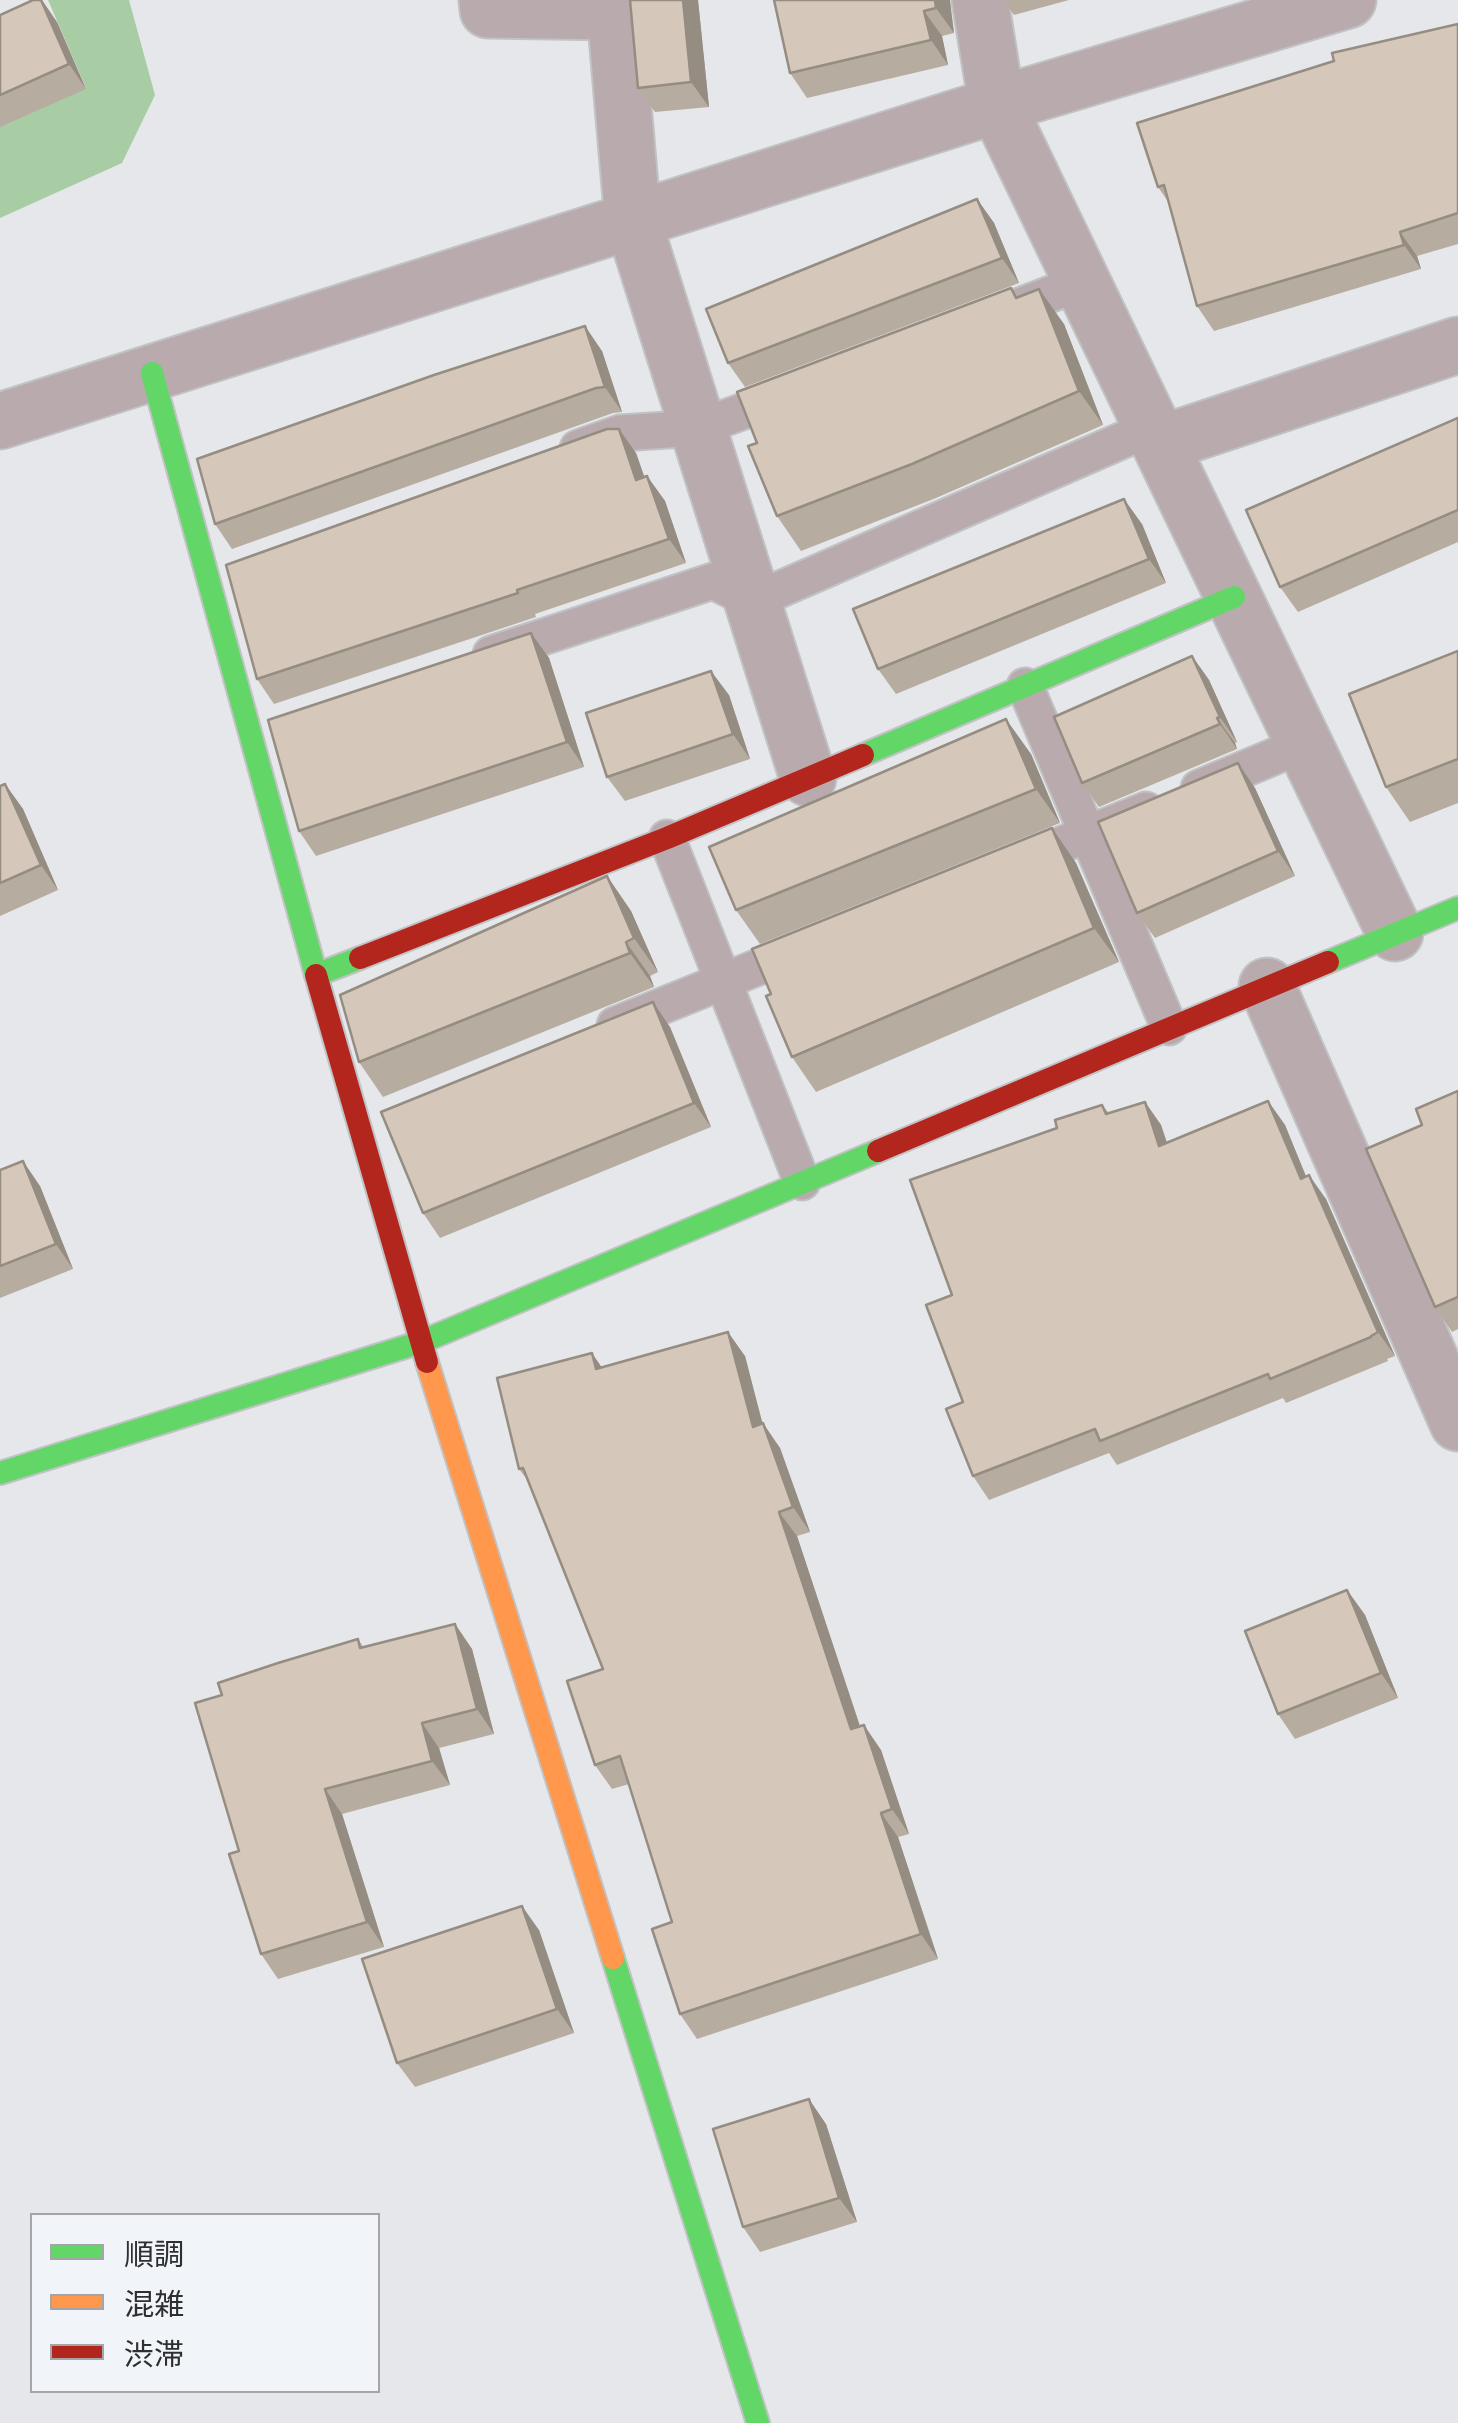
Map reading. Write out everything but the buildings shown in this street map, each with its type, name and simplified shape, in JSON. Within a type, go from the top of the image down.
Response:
[{"type":"street","points":[[487,0],[488,10],[615,12],[633,220],[808,778]]},
{"type":"street","points":[[980,0],[997,104],[1395,934]]},
{"type":"street","points":[[0,421],[997,104],[1348,0]]},
{"type":"street","points":[[1156,435],[1458,346]]},
{"type":"street","points":[[152,373],[420,1342],[758,2423]]},
{"type":"street","points":[[316,975],[667,838],[1234,597]]},
{"type":"street","points":[[0,1473],[420,1342],[1458,908]]},
{"type":"street","points":[[1267,986],[1458,1423]]},
{"type":"lane","points":[[972,324],[1082,282]]},
{"type":"lane","points":[[545,460],[620,433],[698,428],[808,386]]},
{"type":"lane","points":[[454,666],[713,581],[753,601],[1156,435]]},
{"type":"lane","points":[[208,580],[246,567]]},
{"type":"lane","points":[[1025,686],[1169,1027]]},
{"type":"lane","points":[[250,734],[287,722]]},
{"type":"lane","points":[[996,871],[1304,744]]},
{"type":"lane","points":[[667,838],[802,1182]]},
{"type":"lane","points":[[578,1040],[832,937]]},
{"type":"lane","points":[[360,1130],[396,1114]]},
{"type":"green space","points":[[48,0],[129,0],[155,95],[122,163],[0,218],[0,125],[86,88]]},
{"type":"traffic: fast","points":[[152,373],[316,975],[360,958]]},
{"type":"traffic: fast","points":[[863,755],[1234,597]]},
{"type":"traffic: fast","points":[[1328,962],[1458,908]]},
{"type":"traffic: fast","points":[[0,1473],[421,1342],[878,1151]]},
{"type":"traffic: fast","points":[[613,1958],[758,2423]]},
{"type":"traffic: slow","points":[[427,1362],[613,1958]]},
{"type":"traffic: jam","points":[[360,958],[667,838],[863,755]]},
{"type":"traffic: jam","points":[[878,1151],[1328,962]]},
{"type":"traffic: jam","points":[[316,975],[427,1362]]}]
